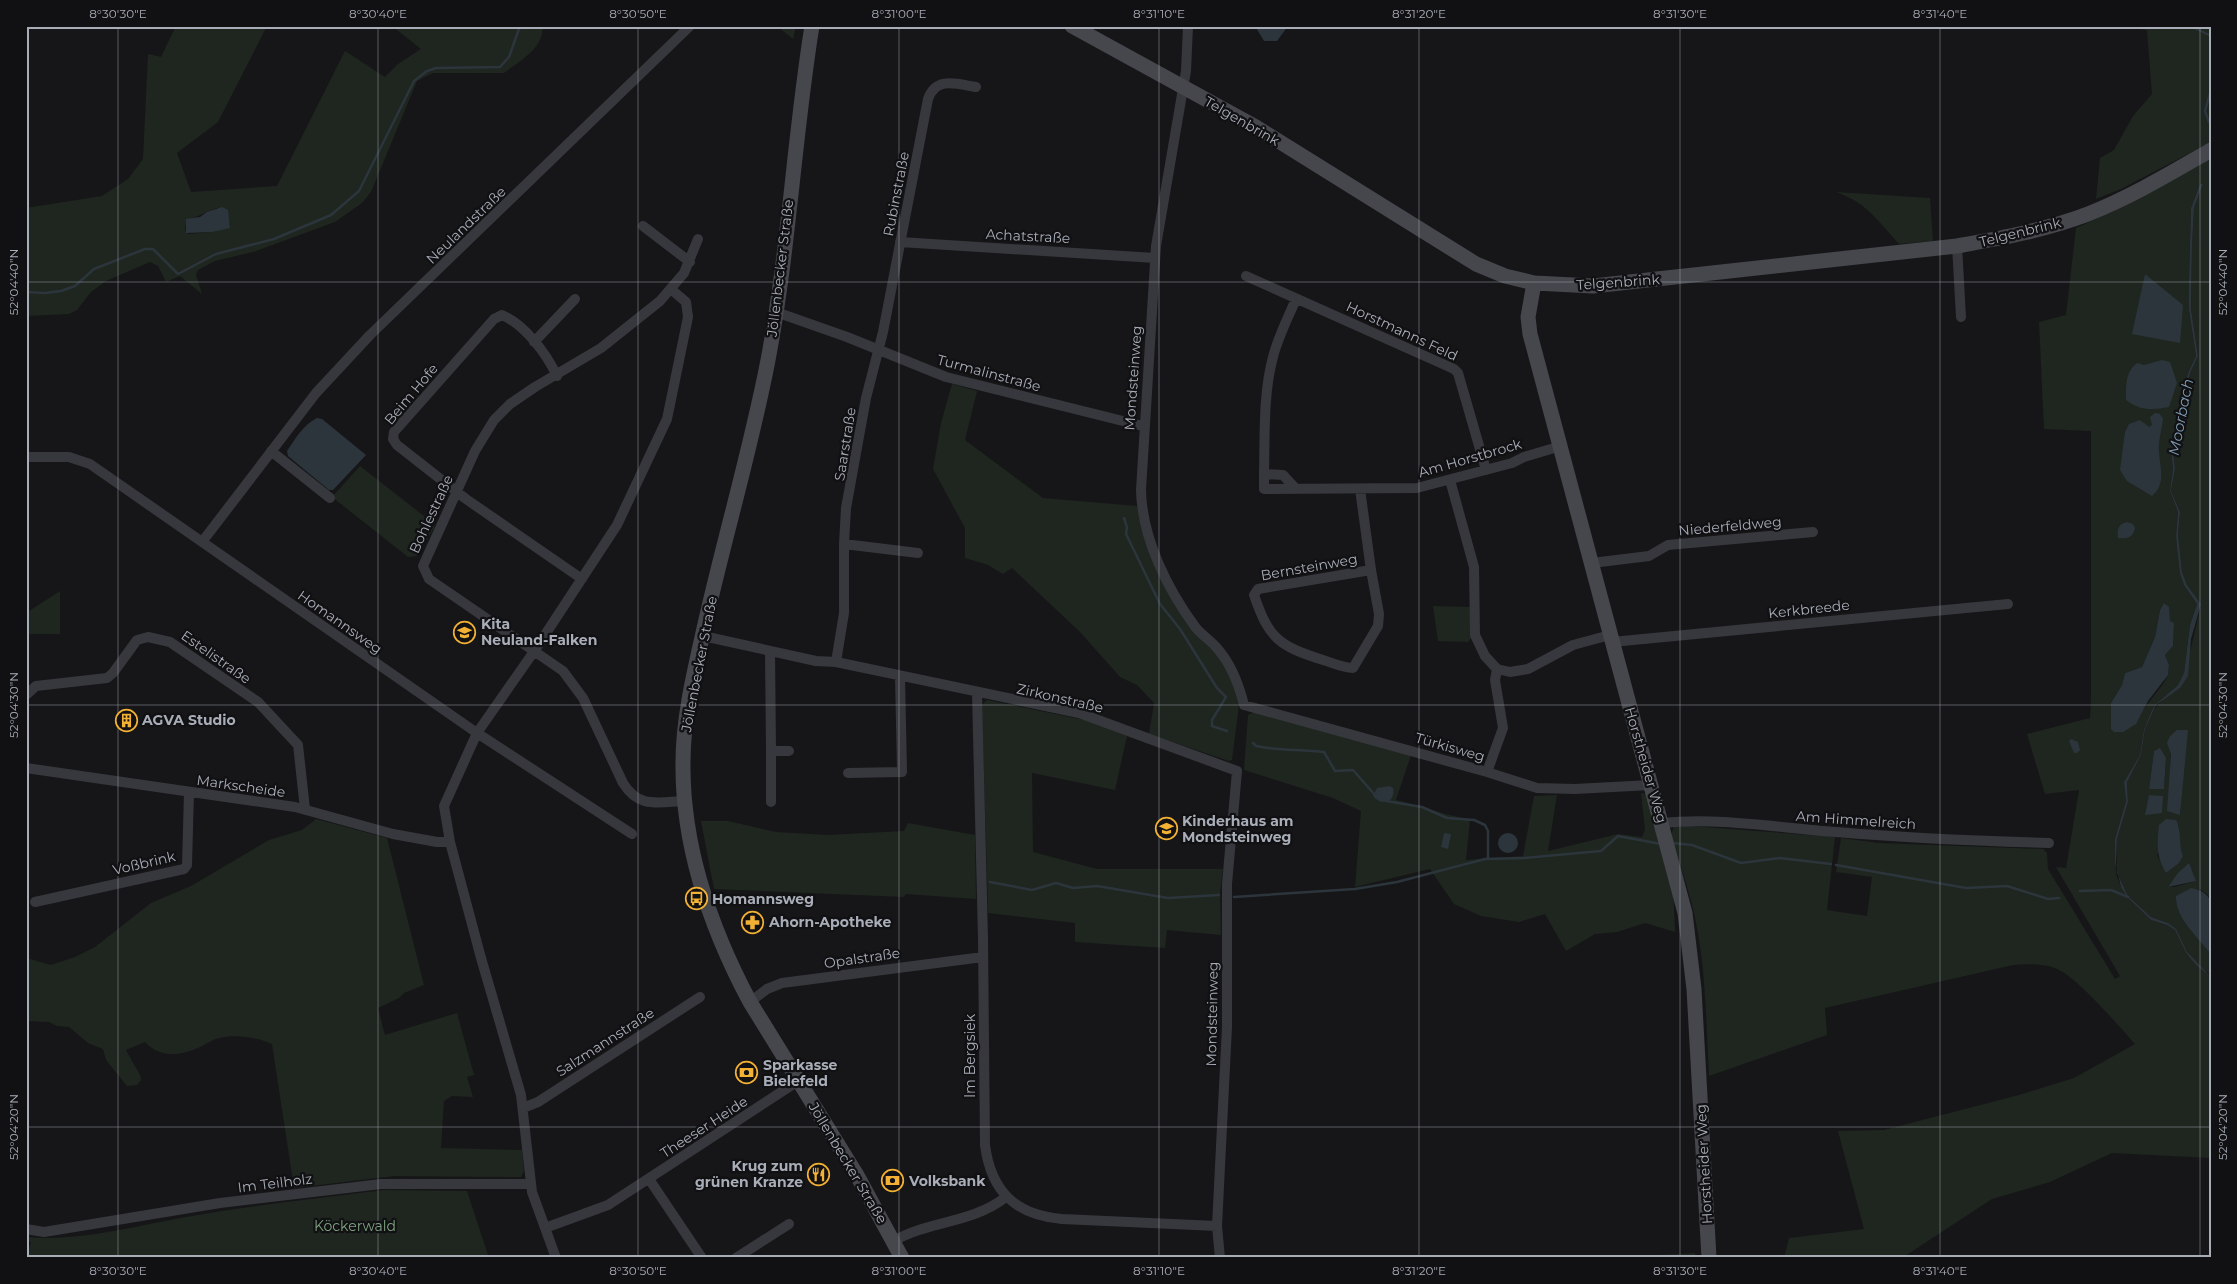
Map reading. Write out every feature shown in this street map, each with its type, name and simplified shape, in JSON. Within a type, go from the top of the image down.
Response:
[{"type":"street","name":"Neulandstraße","points":[[202,542],[316,392],[370,336],[690,26]]},
{"type":"street","name":"Jöllenbecker Straße","points":[[812,26],[798,119],[776,312],[751,440],[703,636],[684,746],[685,801],[689,837],[708,906],[727,956],[750,1002],[858,1177],[894,1240],[902,1258]]},
{"type":"street","name":"Telgenbrink","points":[[1072,26],[1256,127],[1457,254],[1505,276],[1534,283],[1593,286],[1957,246],[2044,228],[2088,214],[2126,197],[2211,150]]},
{"type":"street","name":"Mondsteinweg","points":[[1188,26],[1186,71],[1154,258],[1143,426],[1142,508],[1155,553],[1179,602],[1197,629],[1217,648],[1226,661],[1240,689],[1244,705]]},
{"type":"street","name":"Rubinstraße","points":[[879,349],[930,93],[939,84],[947,83],[976,87]]},
{"type":"street","points":[[643,226],[690,262]]},
{"type":"street","name":"Bohlestraße","points":[[685,801],[648,803],[631,795],[623,783],[576,686],[563,671],[535,650],[429,580],[424,572],[425,557],[437,538],[475,451],[494,420],[510,404],[601,348],[672,290],[690,262],[698,239]]},
{"type":"street","name":"Achatstraße","points":[[900,242],[1154,258]]},
{"type":"street","points":[[1957,246],[1962,317]]},
{"type":"street","name":"Horstmanns Feld","points":[[1246,276],[1454,369],[1458,373],[1486,470]]},
{"type":"street","name":"Horstheider Weg","points":[[1534,283],[1528,324],[1650,785],[1662,823],[1688,931],[1694,989],[1709,1258]]},
{"type":"street","points":[[556,1258],[530,1184],[523,1108],[450,842],[444,806],[477,733],[535,650],[617,525],[663,429],[670,409],[688,309],[686,302],[672,290]]},
{"type":"street","points":[[534,342],[575,299]]},
{"type":"street","points":[[1296,299],[1275,348],[1270,371],[1264,474],[1283,475],[1296,489]]},
{"type":"street","name":"Turmalinstraße","points":[[776,312],[969,384],[1143,426]]},
{"type":"street","name":"Beim Hofe","points":[[557,376],[551,363],[534,342],[511,319],[502,315],[494,319],[394,432],[393,439],[396,445],[458,491],[582,579]]},
{"type":"street","name":"Saarstraße","points":[[836,662],[844,613],[846,508],[879,349]]},
{"type":"street","name":"Am Horstbrock","points":[[1264,474],[1264,489],[1408,489],[1486,470],[1561,446]]},
{"type":"street","points":[[270,451],[330,498]]},
{"type":"street","name":"Homannsweg","points":[[26,457],[69,457],[90,464],[477,733],[632,834]]},
{"type":"street","points":[[1450,480],[1474,567],[1475,635],[1485,656],[1497,669],[1495,680],[1503,728],[1487,772]]},
{"type":"street","name":"Bernsteinweg","points":[[1360,489],[1371,570],[1378,626],[1353,668],[1285,646],[1272,634],[1261,616],[1254,595],[1258,589],[1371,570]]},
{"type":"street","name":"Niederfeldweg","points":[[1592,564],[1649,556],[1668,545],[1813,532]]},
{"type":"street","points":[[844,544],[918,553]]},
{"type":"street","name":"Kerkbreede","points":[[1497,669],[1510,672],[1528,669],[1573,645],[1611,638],[2008,604]]},
{"type":"street","name":"Zirkonstraße","points":[[703,636],[816,661],[836,662],[1078,713],[1237,771]]},
{"type":"street","name":"Estelistraße","points":[[26,695],[36,686],[107,678],[113,674],[137,640],[148,637],[170,642],[258,702],[298,745],[305,809]]},
{"type":"street","points":[[770,651],[771,802]]},
{"type":"street","points":[[848,773],[902,772],[900,677]]},
{"type":"street","name":"Im Bergsiek","points":[[977,693],[985,1145],[990,1172],[1006,1197],[1024,1210],[1048,1218],[1217,1226]]},
{"type":"street","name":"Türkisweg","points":[[1244,705],[1487,772],[1527,786],[1553,790],[1650,785]]},
{"type":"street","points":[[771,751],[790,751]]},
{"type":"street","name":"Markscheide","points":[[26,768],[305,809],[393,834],[438,842],[450,842]]},
{"type":"street","name":"Mondsteinweg","points":[[1220,1258],[1217,1226],[1226,1045],[1227,884],[1237,771]]},
{"type":"street","name":"Voßbrink","points":[[35,902],[184,869],[186,865],[189,792]]},
{"type":"street","name":"Am Himmelreich","points":[[1662,823],[1736,824],[1943,840],[2049,843]]},
{"type":"street","name":"Opalstraße","points":[[750,1002],[767,989],[782,983],[983,957]]},
{"type":"street","name":"Salzmannstraße","points":[[523,1108],[538,1102],[700,997]]},
{"type":"street","name":"Theeser Heide","points":[[545,1228],[603,1207],[798,1081]]},
{"type":"street","points":[[649,1179],[702,1258]]},
{"type":"street","name":"Im Teilholz","points":[[26,1229],[44,1232],[220,1203],[381,1184],[530,1184]]},
{"type":"street","points":[[894,1240],[914,1232],[976,1215],[1006,1197]]},
{"type":"street","points":[[736,1258],[788,1224]]},
{"type":"green space","points":[[176,26],[267,26],[218,122],[177,153],[191,192],[277,186],[345,51],[385,77],[398,64],[421,49],[392,26],[543,26],[542,34],[535,48],[530,54],[504,73],[433,73],[417,81],[371,192],[362,203],[335,222],[253,252],[215,261],[198,270],[196,275],[202,294],[180,276],[166,282],[158,266],[150,262],[106,281],[91,292],[77,310],[69,314],[26,316],[26,208],[102,196],[128,179],[143,159],[148,54],[161,57]],"holes":[[[217,208],[231,225],[212,232],[188,234],[185,230],[186,221]]]},
{"type":"green space","points":[[777,26],[796,26],[793,39]]},
{"type":"green space","points":[[2119,26],[2211,26],[2211,142],[2121,189],[2096,199],[2100,158],[2114,150],[2133,116],[2152,94],[2147,30]]},
{"type":"green space","points":[[2211,157],[2211,901],[2208,895],[2200,889],[2176,896],[2180,914],[2208,948],[2211,955],[2211,975],[2196,964],[2187,952],[2175,929],[2168,923],[2151,917],[2128,896],[2117,873],[2117,839],[2128,802],[2127,782],[2141,755],[2145,729],[2153,711],[2164,698],[2180,688],[2184,673],[2178,685],[2155,705],[2144,729],[2140,755],[2124,782],[2126,801],[2115,839],[2116,874],[2127,897],[2151,920],[2167,925],[2175,930],[2186,953],[2196,965],[2211,977],[2211,1158],[2112,1153],[2050,1182],[1992,1199],[1902,1258],[1784,1258],[1789,1238],[1864,1229],[1838,1131],[1884,1130],[2019,1095],[2074,1078],[2135,1044],[2089,994],[2061,971],[2044,965],[2013,965],[1825,1008],[1827,1035],[1709,1076],[1705,994],[1698,933],[1689,894],[1671,836],[1674,826],[1678,825],[1835,837],[1827,910],[1867,916],[1872,877],[1836,872],[1841,838],[1879,843],[2043,849],[2047,853],[2048,869],[2115,979],[2120,976],[2056,867],[2066,868],[2079,790],[2045,794],[2027,734],[2090,718],[2091,431],[2044,429],[2039,322],[2066,315],[2076,228],[2118,209]],"holes":[[[2200,184],[2203,184],[2194,208],[2192,246],[2191,309],[2198,356],[2190,373],[2173,450],[2175,469],[2171,491],[2180,512],[2178,534],[2182,572],[2187,585],[2201,604],[2184,672],[2190,625],[2197,604],[2184,585],[2176,536],[2178,512],[2170,491],[2173,469],[2171,450],[2188,373],[2196,356],[2189,310],[2191,208]],[[2165,603],[2170,621],[2174,623],[2173,646],[2165,655],[2169,665],[2168,675],[2143,710],[2111,729],[2111,703],[2122,685],[2125,673],[2142,667],[2155,637],[2160,610]],[[2154,751],[2166,758],[2164,788],[2149,789]],[[2171,753],[2183,781],[2180,815],[2170,769]],[[2179,825],[2179,847],[2183,856],[2166,873],[2157,855]],[[2192,870],[2195,881],[2175,887],[2168,887],[2173,881]]]},
{"type":"green space","points":[[1836,192],[1930,198],[1933,241],[1899,244],[1864,207],[1856,201]]},
{"type":"green space","points":[[952,384],[977,391],[965,440],[1043,498],[1137,506],[1155,565],[1223,662],[1237,692],[1239,705],[1232,760],[1229,761],[1149,734],[1154,703],[1137,685],[1120,677],[1080,632],[1012,568],[1003,574],[988,565],[965,558],[965,528],[933,469],[941,423]]},
{"type":"green space","points":[[360,466],[433,523],[434,528],[417,556],[408,557],[332,497]]},
{"type":"green space","points":[[60,591],[60,634],[26,634],[26,613]]},
{"type":"green space","points":[[1433,606],[1470,607],[1471,638],[1468,642],[1438,641]]},
{"type":"green space","points":[[987,700],[1085,720],[1127,736],[1115,790],[1032,773],[1033,852],[1097,869],[1223,869],[1220,892],[1221,935],[1167,930],[1165,948],[1075,942],[1075,923],[988,913],[982,705]]},
{"type":"green space","points":[[1254,712],[1411,755],[1396,800],[1470,819],[1466,860],[1523,856],[1534,796],[1557,795],[1548,851],[1618,834],[1642,837],[1645,830],[1641,793],[1648,794],[1673,882],[1675,932],[1645,923],[1617,932],[1595,934],[1566,951],[1545,914],[1519,922],[1481,916],[1454,904],[1430,869],[1355,887],[1361,811],[1333,798],[1244,770],[1248,715]]},
{"type":"green space","points":[[316,819],[387,838],[424,985],[404,993],[399,998],[378,1008],[385,1035],[457,1013],[474,1075],[467,1077],[473,1097],[452,1096],[444,1101],[441,1148],[522,1150],[524,1171],[521,1177],[394,1176],[294,1188],[272,1044],[246,1037],[232,1036],[213,1040],[191,1051],[170,1054],[157,1051],[145,1042],[126,1050],[141,1080],[137,1085],[127,1086],[106,1060],[103,1049],[88,1043],[69,1027],[57,1026],[49,1022],[26,1021],[26,958],[51,965],[75,957],[95,947],[151,903],[191,886],[269,840],[302,830]]},
{"type":"green space","points":[[701,821],[728,821],[776,832],[828,835],[904,831],[908,823],[975,835],[976,899],[906,894],[904,897],[714,889]]},
{"type":"green space","name":"Köckerwald","points":[[384,1190],[467,1191],[489,1258],[26,1258],[31,1243],[27,1237],[47,1238],[89,1235],[240,1208]]},
{"type":"green space","points":[[1695,1253],[1695,1258],[1601,1258]]},
{"type":"shaded area","points":[[1255,26],[1288,26],[1277,41],[1264,41]]},
{"type":"shaded area","points":[[2200,184],[2203,184],[2194,208],[2192,246],[2191,309],[2198,356],[2190,373],[2173,450],[2175,469],[2171,491],[2180,512],[2178,534],[2182,572],[2187,585],[2201,604],[2191,639],[2188,676],[2180,688],[2156,705],[2145,729],[2141,755],[2127,782],[2128,802],[2117,839],[2117,869],[2115,862],[2115,839],[2126,801],[2124,782],[2140,755],[2144,729],[2152,710],[2155,705],[2178,685],[2184,673],[2190,625],[2197,604],[2184,585],[2180,573],[2176,536],[2178,512],[2170,491],[2173,469],[2171,450],[2188,373],[2196,356],[2189,310],[2191,208]]},
{"type":"shaded area","points":[[222,207],[228,210],[230,228],[212,232],[186,233],[186,219],[200,217],[207,212]]},
{"type":"shaded area","points":[[2145,274],[2183,305],[2180,343],[2132,334]]},
{"type":"shaded area","points":[[2162,360],[2170,362],[2177,383],[2169,407],[2147,409],[2131,404],[2126,400],[2127,380],[2130,371],[2137,363],[2144,365]]},
{"type":"shaded area","points":[[2155,413],[2160,414],[2163,419],[2159,443],[2161,478],[2157,490],[2152,496],[2127,481],[2120,470],[2125,432],[2129,424],[2140,420],[2149,427],[2152,425],[2150,417]]},
{"type":"shaded area","points":[[317,418],[322,419],[366,455],[333,490],[329,490],[288,456],[287,451],[297,437],[308,424]]},
{"type":"shaded area","points":[[2127,522],[2133,524],[2135,528],[2133,534],[2127,538],[2118,538],[2119,528]]},
{"type":"shaded area","points":[[2164,603],[2169,607],[2170,621],[2174,623],[2173,646],[2165,655],[2169,665],[2168,675],[2148,701],[2136,724],[2123,732],[2114,732],[2111,729],[2111,703],[2122,685],[2125,673],[2142,667],[2155,637],[2160,610]]},
{"type":"shaded area","points":[[2177,730],[2188,730],[2180,815],[2167,811],[2171,754],[2167,743],[2170,736]]},
{"type":"shaded area","points":[[2071,739],[2078,742],[2080,750],[2077,753],[2074,753],[2069,741]]},
{"type":"shaded area","points":[[2160,748],[2166,758],[2164,789],[2149,789],[2154,751]]},
{"type":"shaded area","points":[[1390,786],[1393,788],[1393,793],[1390,800],[1384,802],[1373,796],[1377,788]]},
{"type":"shaded area","points":[[2149,795],[2163,796],[2162,813],[2145,815]]},
{"type":"shaded area","points":[[2166,819],[2176,820],[2178,824],[2183,856],[2179,863],[2166,873],[2160,861],[2158,844],[2159,825]]},
{"type":"shaded area","points":[[1444,833],[1451,834],[1448,849],[1441,847]]},
{"type":"shaded area","points":[[1508,833],[1515,836],[1518,843],[1515,850],[1508,853],[1501,850],[1498,843],[1501,836]]},
{"type":"shaded area","points":[[2189,863],[2196,881],[2168,887],[2178,873]]},
{"type":"shaded area","points":[[2118,876],[2128,896],[2151,917],[2168,923],[2176,929],[2187,952],[2211,977],[2196,965],[2186,953],[2175,930],[2167,925],[2151,920],[2127,897],[2121,887]]},
{"type":"shaded area","points":[[2191,888],[2207,895],[2211,901],[2211,954],[2188,927],[2179,912],[2176,896]]},
{"type":"waterway","points":[[26,292],[45,293],[61,291],[75,286],[94,269],[145,249],[153,249],[178,274],[216,254],[274,239],[331,215],[359,191],[414,81],[427,71],[436,68],[500,67],[509,57],[520,26]]},
{"type":"waterway","points":[[2191,26],[2211,36]]},
{"type":"waterway","name":"Moorbach","points":[[2209,122],[2205,111],[2211,90]]},
{"type":"waterway","points":[[1124,518],[1127,527],[1126,534],[1160,604],[1180,629],[1217,688],[1226,697],[1212,720],[1212,726],[1227,731]]},
{"type":"waterway","points":[[1253,743],[1264,748],[1324,752],[1335,771],[1353,770],[1375,795]]},
{"type":"waterway","points":[[1386,801],[1422,807],[1447,818],[1474,820],[1485,825],[1488,831],[1488,859]]},
{"type":"waterway","points":[[1234,897],[1355,889],[1397,882],[1485,859],[1524,858],[1601,851],[1618,836],[1661,844]]},
{"type":"waterway","points":[[1672,843],[1692,845],[1741,863],[1780,858],[1831,864]]},
{"type":"waterway","points":[[1836,865],[1966,888],[2007,886],[2048,899],[2059,898]]},
{"type":"waterway","points":[[990,882],[1032,890],[1056,883],[1073,888],[1097,886],[1168,898],[1219,895]]},
{"type":"waterway","points":[[2080,891],[2111,890],[2128,897]]},
{"type":"place","name":"Kita Neuland-Falken","points":[[465,632]]},
{"type":"place","name":"AGVA Studio","points":[[126,720]]},
{"type":"place","name":"Kinderhaus am Mondsteinweg","points":[[1166,829]]},
{"type":"place","name":"Homannsweg","points":[[696,899]]},
{"type":"place","name":"Ahorn-Apotheke","points":[[753,922]]},
{"type":"place","name":"Sparkasse Bielefeld","points":[[747,1073]]},
{"type":"place","name":"Krug zum grünen Kranze","points":[[819,1174]]},
{"type":"place","name":"Volksbank","points":[[893,1181]]}]
